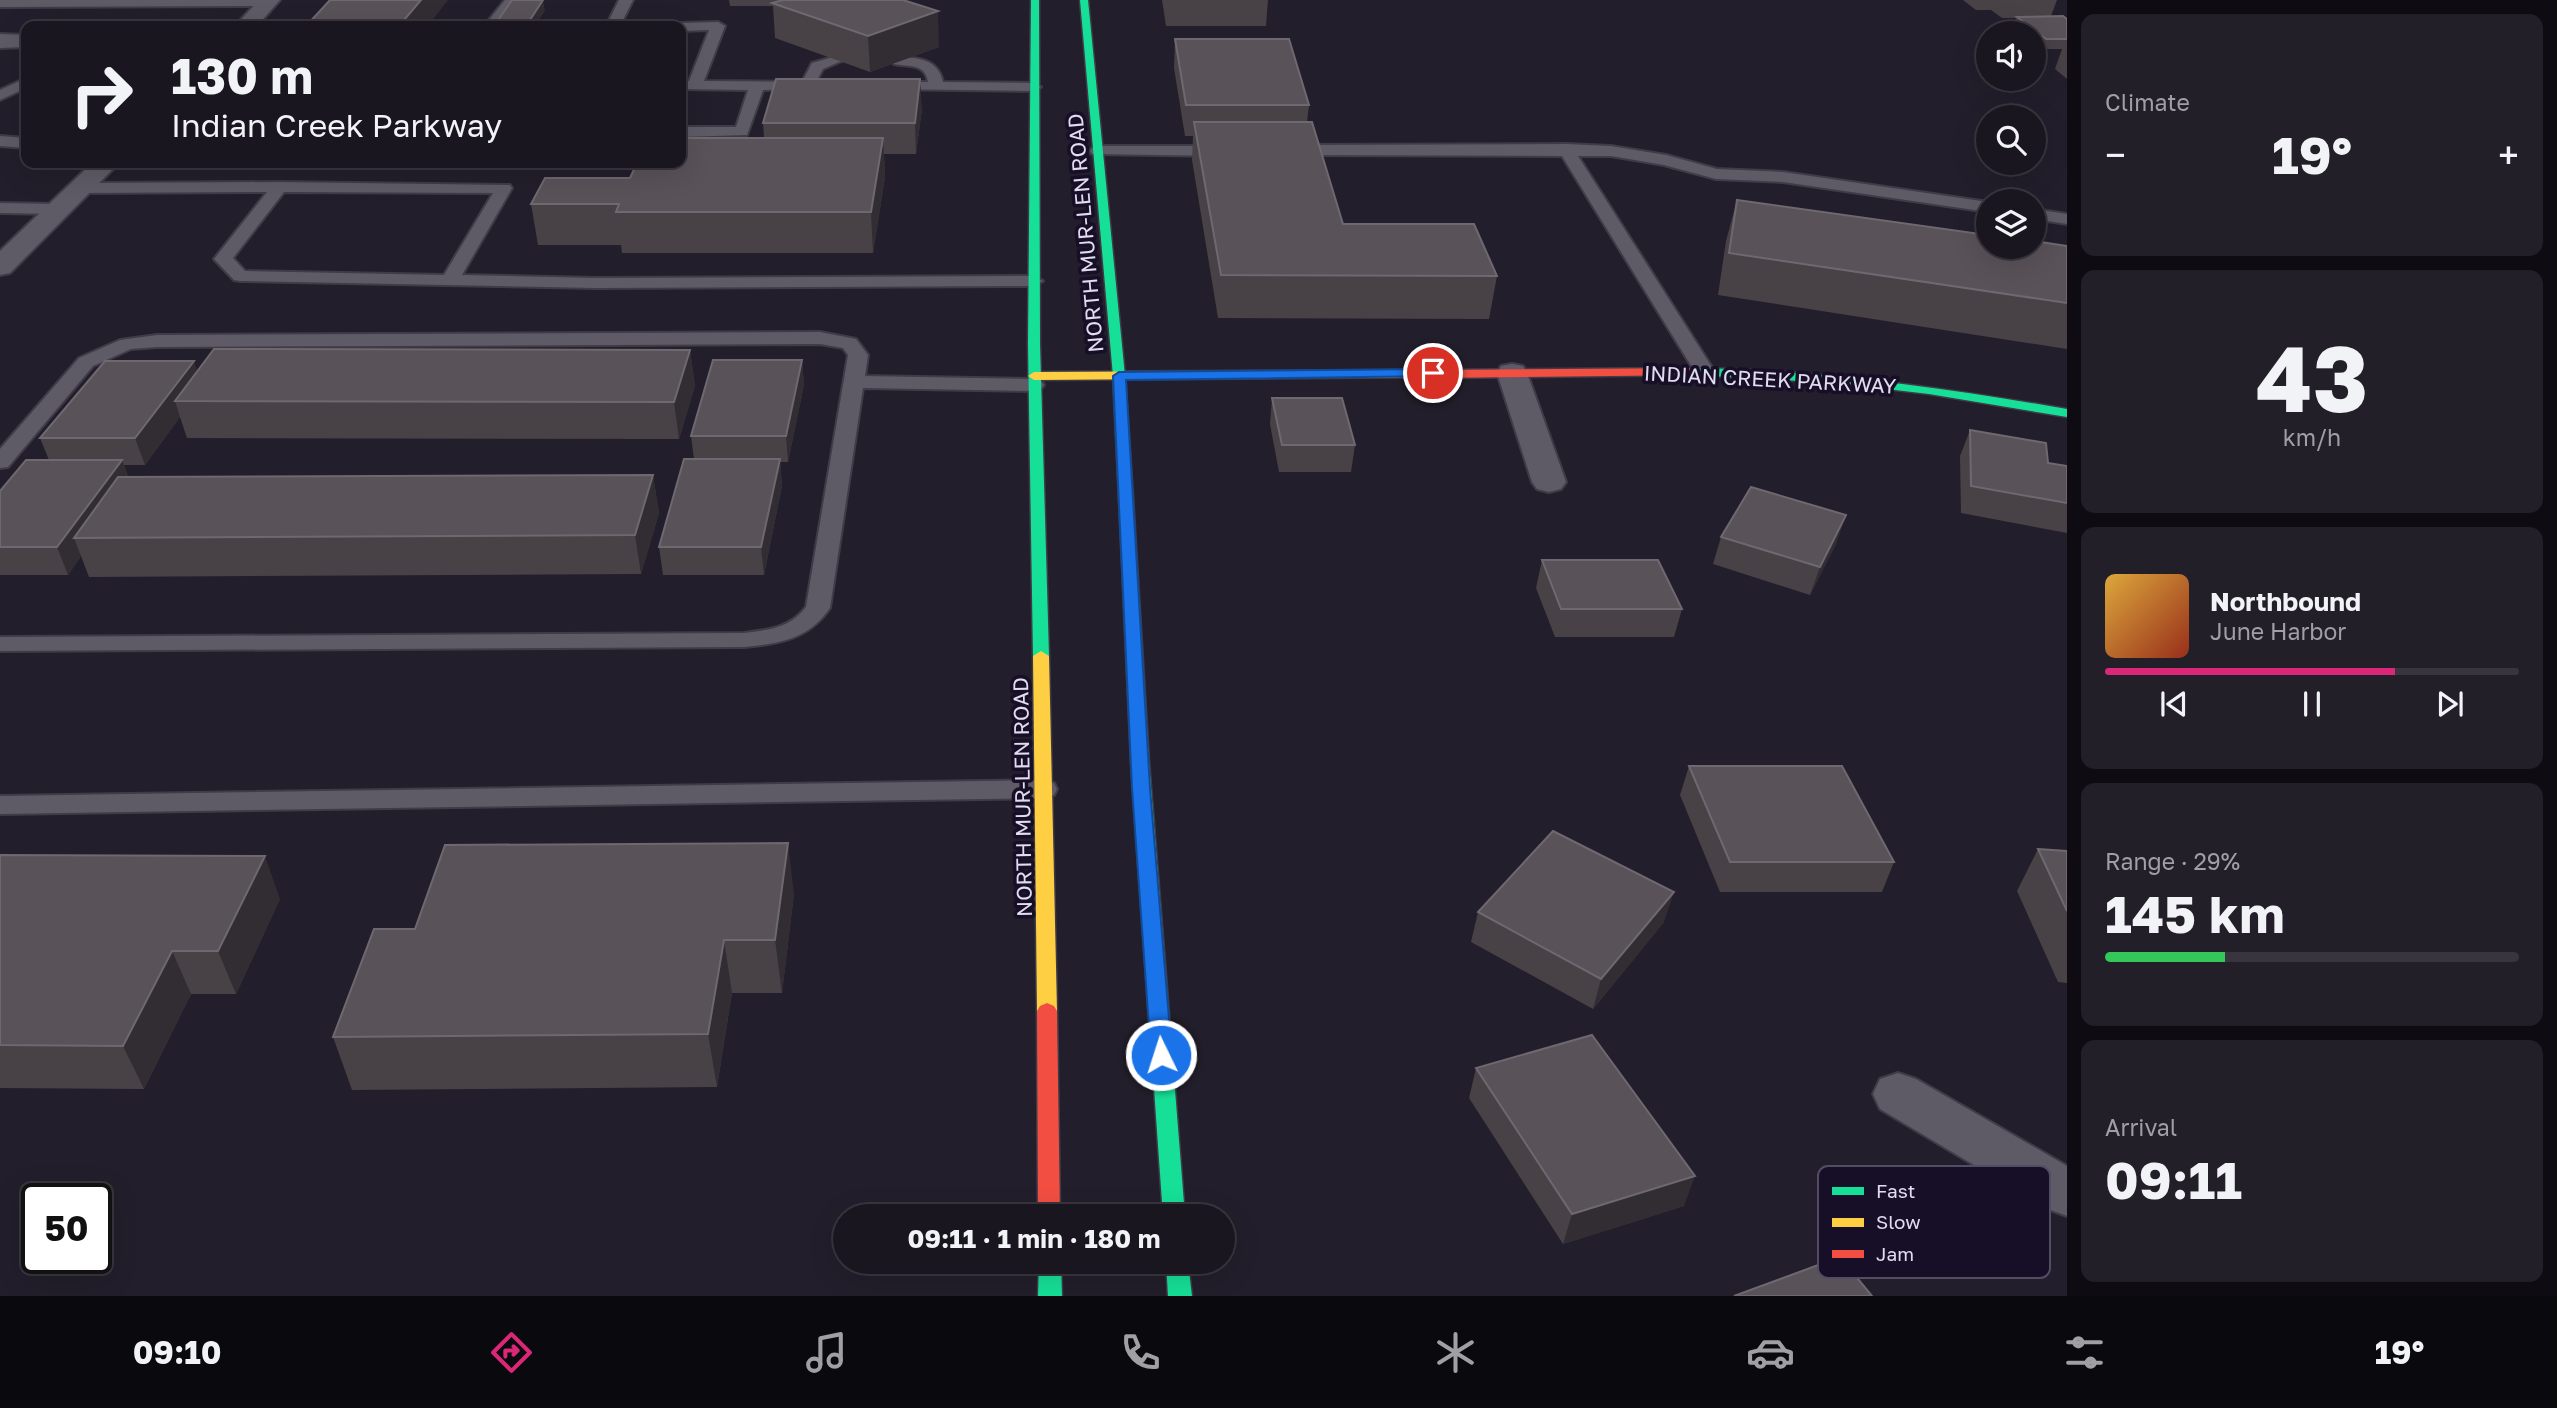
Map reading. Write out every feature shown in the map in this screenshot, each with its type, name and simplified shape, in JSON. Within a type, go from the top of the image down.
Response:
[{"type":"main road","name":"NORTH MUR-LEN ROAD","points":[[1035,0],[1034,380],[1044,789],[1049,1204]]},
{"type":"main road","name":"NORTH MUR-LEN ROAD","points":[[1084,0],[1119,376],[1141,788],[1173,1204]]},
{"type":"main road","name":"INDIAN CREEK PARKWAY","points":[[1034,380],[1119,376],[1705,372],[1830,377],[1913,387],[2067,413]]},
{"type":"main road","points":[[1049,1274],[1050,1296]]},
{"type":"main road","points":[[1178,1274],[1180,1296]]},
{"type":"street","points":[[251,21],[269,1]]},
{"type":"street","points":[[0,41],[21,41]]},
{"type":"street","points":[[0,267],[101,168]]},
{"type":"street","points":[[1512,373],[1549,482]]},
{"type":"street","points":[[1898,1094],[2020,1166]]},
{"type":"street","points":[[2050,1184],[2067,1194]]},
{"type":"lane","points":[[495,21],[512,0]]},
{"type":"lane","points":[[616,21],[626,0]]},
{"type":"lane","points":[[0,3],[269,1]]},
{"type":"lane","points":[[686,27],[719,26],[688,85],[814,86],[817,66],[837,61]]},
{"type":"lane","points":[[899,61],[925,64],[932,68],[936,74],[936,86]]},
{"type":"lane","points":[[0,96],[21,85]]},
{"type":"lane","points":[[686,132],[742,132],[757,85]]},
{"type":"lane","points":[[872,86],[1034,87]]},
{"type":"lane","points":[[0,141],[21,143]]},
{"type":"lane","points":[[1566,149],[1705,372]]},
{"type":"lane","points":[[1270,150],[1611,151],[1650,157],[1716,174],[1783,177],[1976,205]]},
{"type":"lane","points":[[1098,151],[1242,151]]},
{"type":"lane","points":[[279,187],[223,259],[240,276],[596,283],[1034,281]]},
{"type":"lane","points":[[80,188],[504,188],[450,280]]},
{"type":"lane","points":[[0,208],[58,209]]},
{"type":"lane","points":[[2046,216],[2067,219]]},
{"type":"lane","points":[[0,462],[86,362],[127,344],[157,341],[820,338],[849,343],[858,355],[818,608],[807,623],[779,637],[744,640],[0,644]]},
{"type":"lane","points":[[853,382],[1034,380]]},
{"type":"lane","points":[[0,805],[1044,789]]},
{"type":"building","points":[[330,0],[421,0],[403,21],[311,21]]},
{"type":"building","points":[[512,0],[543,0],[529,21],[497,21]]},
{"type":"building","points":[[783,0],[903,0],[938,11],[868,36],[772,3]]},
{"type":"building","points":[[2063,16],[2067,19],[2067,39],[2046,39],[2046,21],[2022,21],[2017,17]]},
{"type":"building","points":[[1175,39],[1289,39],[1309,105],[1186,105]]},
{"type":"building","points":[[776,79],[920,79],[915,123],[763,123]]},
{"type":"building","points":[[1194,122],[1312,122],[1343,224],[1474,224],[1497,276],[1221,275]]},
{"type":"building","points":[[686,138],[883,138],[871,212],[616,212],[619,204],[531,204],[545,178],[630,178],[635,168],[686,168]]},
{"type":"building","points":[[1737,200],[1976,233],[1976,259],[2046,259],[2046,243],[2067,246],[2067,303],[1729,253]]},
{"type":"building","points":[[214,349],[690,350],[674,402],[175,401]]},
{"type":"building","points":[[713,360],[802,360],[786,436],[691,436]]},
{"type":"building","points":[[105,361],[194,361],[135,438],[40,438]]},
{"type":"building","points":[[1272,398],[1342,398],[1355,445],[1282,445]]},
{"type":"building","points":[[1970,430],[2046,443],[2048,463],[2067,466],[2067,503],[1971,486]]},
{"type":"building","points":[[684,459],[780,459],[761,547],[659,547]]},
{"type":"building","points":[[26,460],[122,460],[57,547],[0,547],[0,491]]},
{"type":"building","points":[[653,475],[635,535],[74,538],[118,477]]},
{"type":"building","points":[[1751,487],[1846,515],[1820,567],[1721,537]]},
{"type":"building","points":[[1542,560],[1658,560],[1682,609],[1561,609]]},
{"type":"building","points":[[1689,766],[1842,766],[1894,862],[1730,862]]},
{"type":"building","points":[[1553,831],[1674,892],[1601,979],[1478,912]]},
{"type":"building","points":[[788,843],[775,940],[724,940],[708,1034],[333,1037],[374,929],[415,929],[445,845]]},
{"type":"building","points":[[2038,849],[2067,851],[2067,911]]},
{"type":"building","points":[[0,855],[265,856],[218,951],[172,951],[123,1046],[0,1045]]},
{"type":"building","points":[[1592,1035],[1695,1176],[1572,1214],[1476,1068]]},
{"type":"building","points":[[1818,1265],[1818,1278],[1857,1278],[1872,1296],[1734,1296]]},
{"type":"traffic: fast","points":[[1035,0],[1034,344],[1041,656]]},
{"type":"traffic: fast","points":[[1084,0],[1119,376],[1126,498]]},
{"type":"traffic: fast","points":[[1696,372],[1836,379],[2067,413]]},
{"type":"traffic: fast","points":[[1140,762],[1173,1204]]},
{"type":"traffic: fast","points":[[1050,1274],[1050,1296]]},
{"type":"traffic: fast","points":[[1178,1274],[1180,1296]]},
{"type":"traffic: slow","points":[[1034,376],[1432,374]]},
{"type":"traffic: slow","points":[[1126,498],[1140,762]]},
{"type":"traffic: slow","points":[[1041,656],[1047,1011]]},
{"type":"traffic: jam","points":[[1432,374],[1696,372]]},
{"type":"traffic: jam","points":[[1047,1011],[1049,1204]]},
{"type":"route","points":[[1161,1055],[1141,788],[1119,376],[1433,373]]}]
